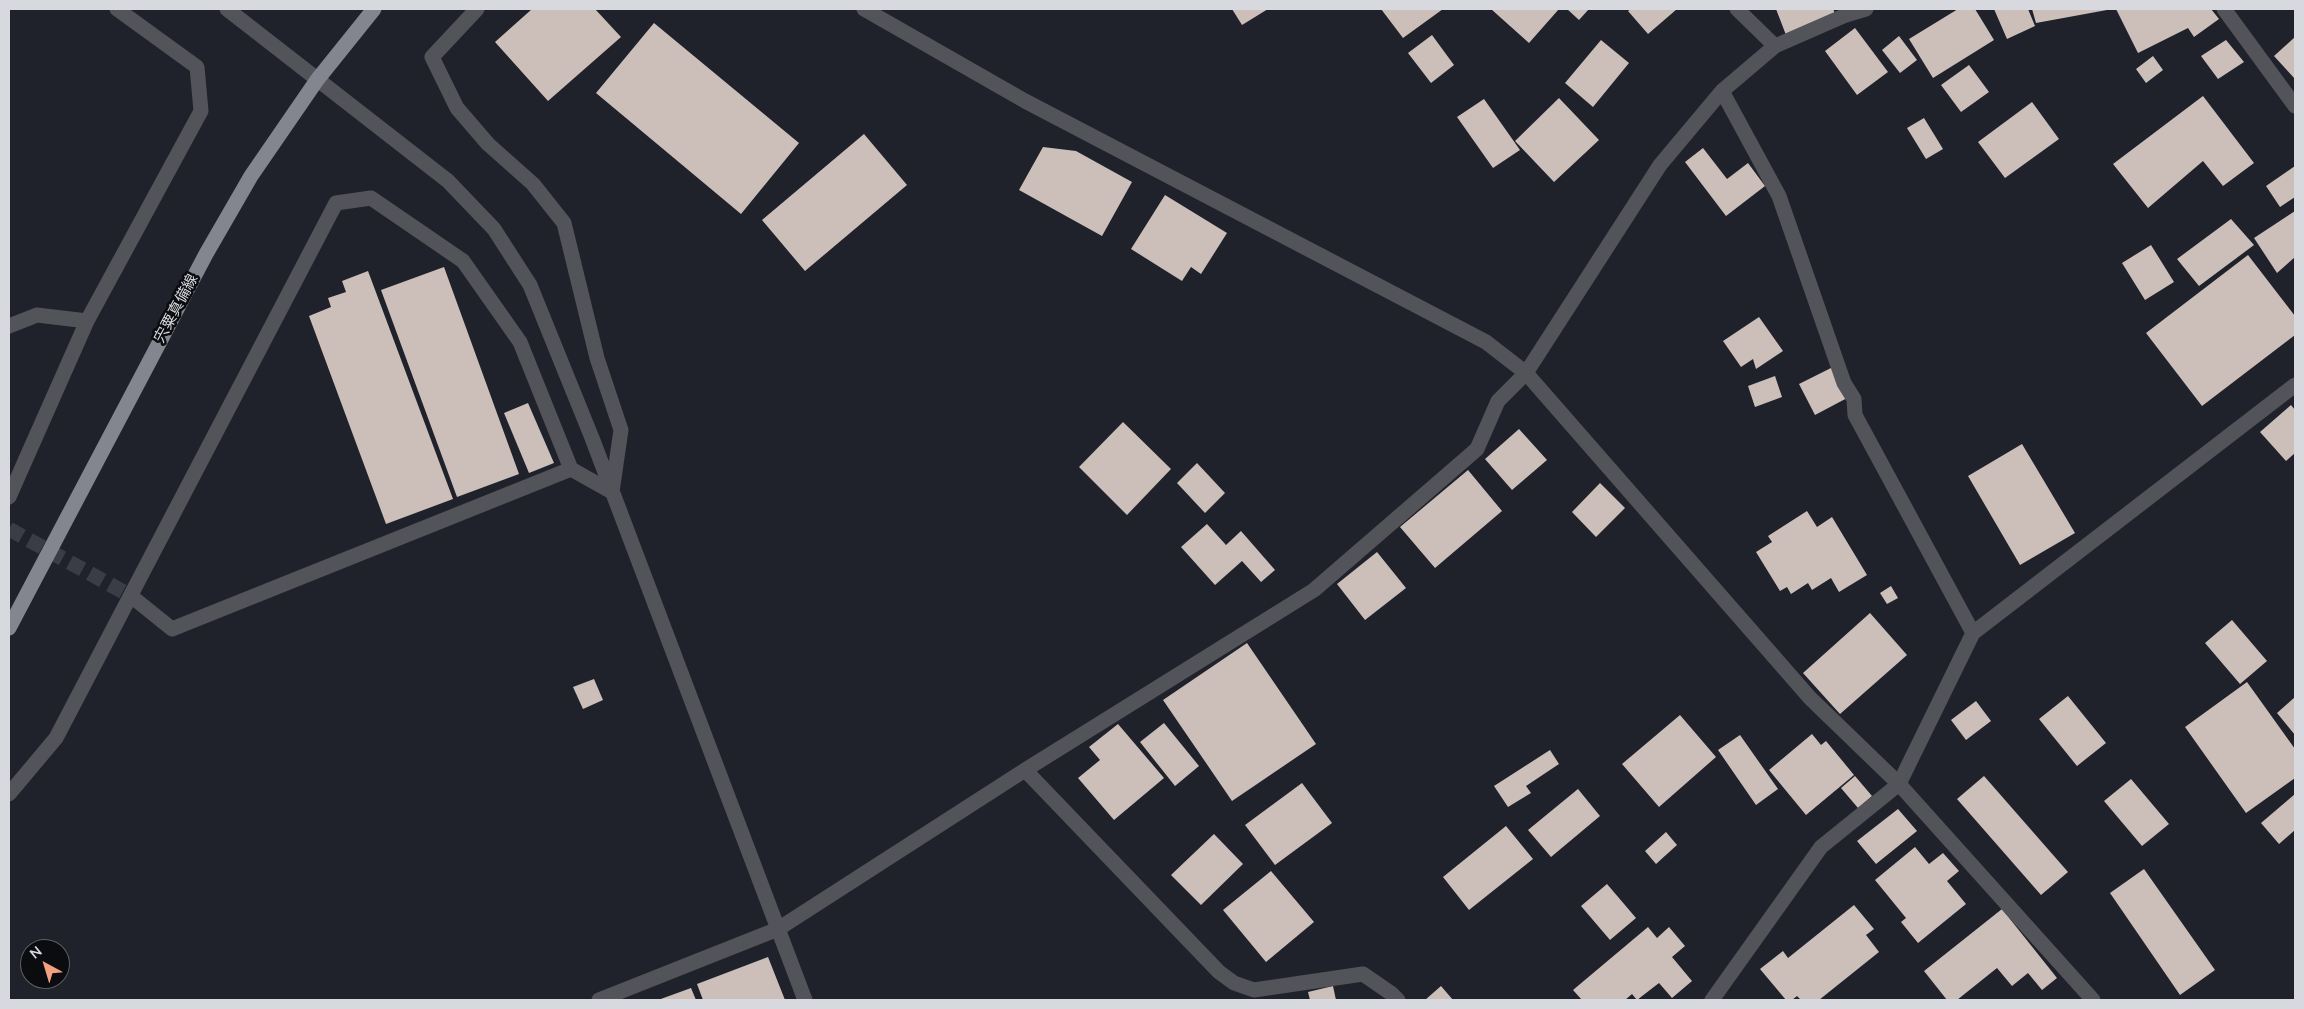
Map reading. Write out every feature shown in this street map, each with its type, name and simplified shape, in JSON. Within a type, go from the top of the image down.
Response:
[{"type":"main road","name":"宍粟真備線","points":[[9,628],[206,254],[251,176],[317,80],[374,9]]},
{"type":"street","points":[[9,497],[87,321],[201,111],[197,67],[117,9]]},
{"type":"street","points":[[226,9],[448,181],[494,229],[530,285],[592,438],[805,1000]]},
{"type":"street","points":[[477,9],[432,57],[457,108],[488,144],[533,184],[564,223],[597,358],[622,430],[612,492]]},
{"type":"street","points":[[864,9],[1025,101],[1486,342],[1526,373],[1810,698],[1898,784],[2094,1000]]},
{"type":"street","points":[[1737,9],[1775,46]]},
{"type":"street","points":[[599,1000],[778,929],[1025,770],[1314,590],[1478,449],[1498,401],[1526,373],[1660,165],[1722,91],[1775,46],[1846,15],[1866,9]]},
{"type":"street","points":[[2224,9],[2295,106]]},
{"type":"street","points":[[1722,91],[1780,196],[1844,383],[1854,399],[1855,416],[1972,633]]},
{"type":"street","points":[[9,794],[56,738],[336,203],[371,198],[463,261],[520,342],[571,469],[612,492]]},
{"type":"street","points":[[9,326],[36,315],[87,321]]},
{"type":"street","points":[[1712,1000],[1821,847],[1898,784],[1972,633],[2295,385]]},
{"type":"street","points":[[131,596],[172,629],[571,469]]},
{"type":"street","points":[[1025,770],[1219,972],[1234,983],[1254,990],[1362,974],[1398,1000]]},
{"type":"building","points":[[532,9],[595,9],[621,37],[548,101],[495,42]]},
{"type":"building","points":[[1232,9],[1268,9],[1242,25]]},
{"type":"building","points":[[1381,9],[1443,9],[1403,38]]},
{"type":"building","points":[[1491,9],[1559,9],[1529,43]]},
{"type":"building","points":[[1567,9],[1589,9],[1579,20]]},
{"type":"building","points":[[1631,9],[1677,9],[1648,34],[1628,11]]},
{"type":"building","points":[[1776,9],[1833,9],[1836,15],[1786,35]]},
{"type":"building","points":[[1958,9],[1975,9],[1994,40],[1933,78],[1909,39]]},
{"type":"building","points":[[1994,9],[2028,9],[2035,26],[2007,39]]},
{"type":"building","points":[[2032,9],[2107,9],[2107,10],[2036,23]]},
{"type":"building","points":[[2116,9],[2211,9],[2219,19],[2194,37],[2188,28],[2138,53]]},
{"type":"building","points":[[654,23],[799,143],[741,214],[596,93]]},
{"type":"building","points":[[1855,28],[1888,72],[1857,95],[1825,51]]},
{"type":"building","points":[[1432,35],[1454,65],[1431,83],[1408,53]]},
{"type":"building","points":[[1899,36],[1917,60],[1900,73],[1882,50]]},
{"type":"building","points":[[2295,37],[2295,79],[2274,56]]},
{"type":"building","points":[[1601,40],[1629,63],[1593,107],[1565,83]]},
{"type":"building","points":[[2226,40],[2244,62],[2218,79],[2201,56]]},
{"type":"building","points":[[2153,56],[2163,70],[2146,83],[2136,69]]},
{"type":"building","points":[[1969,65],[1989,92],[1961,112],[1941,85]]},
{"type":"building","points":[[2203,96],[2254,163],[2223,186],[2203,161],[2148,208],[2113,164]]},
{"type":"building","points":[[1559,98],[1599,140],[1554,182],[1515,141]]},
{"type":"building","points":[[1484,99],[1520,150],[1493,168],[1457,117]]},
{"type":"building","points":[[2032,102],[2059,139],[2005,178],[1978,142]]},
{"type":"building","points":[[1924,118],[1943,149],[1926,159],[1907,128]]},
{"type":"building","points":[[864,134],[907,185],[805,271],[762,220]]},
{"type":"building","points":[[1043,147],[1076,151],[1132,182],[1102,236],[1019,190]]},
{"type":"building","points":[[1703,148],[1727,179],[1748,163],[1765,186],[1726,216],[1685,162]]},
{"type":"building","points":[[2295,166],[2295,197],[2280,207],[2266,186]]},
{"type":"building","points":[[1165,195],[1227,233],[1201,274],[1191,267],[1182,281],[1131,249]]},
{"type":"building","points":[[2295,211],[2295,257],[2277,273],[2254,238]]},
{"type":"building","points":[[2231,219],[2254,245],[2199,286],[2177,259]]},
{"type":"building","points":[[2151,245],[2174,282],[2145,300],[2122,263]]},
{"type":"building","points":[[2248,255],[2295,316],[2295,335],[2202,406],[2146,333]]},
{"type":"building","points":[[444,267],[519,474],[457,497],[381,290]]},
{"type":"building","points":[[368,271],[453,499],[386,524],[309,316],[331,307],[328,298],[346,292],[342,281]]},
{"type":"building","points":[[1759,317],[1783,351],[1756,369],[1753,359],[1741,367],[1723,341]]},
{"type":"building","points":[[1833,367],[1849,397],[1815,415],[1799,384]]},
{"type":"building","points":[[1775,376],[1782,397],[1755,407],[1748,386]]},
{"type":"building","points":[[528,403],[554,463],[529,473],[504,413]]},
{"type":"building","points":[[2291,405],[2295,410],[2295,453],[2286,461],[2260,432]]},
{"type":"building","points":[[1123,422],[1171,469],[1127,515],[1079,467]]},
{"type":"building","points":[[1519,429],[1547,460],[1512,490],[1485,459]]},
{"type":"building","points":[[2022,444],[2075,533],[2020,565],[1968,476]]},
{"type":"building","points":[[1197,463],[1225,493],[1205,513],[1177,483]]},
{"type":"building","points":[[1468,470],[1502,511],[1435,568],[1400,527]]},
{"type":"building","points":[[1600,483],[1625,508],[1596,537],[1572,512]]},
{"type":"building","points":[[1807,511],[1817,527],[1832,517],[1867,575],[1839,592],[1831,578],[1812,590],[1808,583],[1791,594],[1787,587],[1780,591],[1756,552],[1772,542],[1768,536]]},
{"type":"building","points":[[1207,524],[1226,545],[1241,531],[1275,570],[1261,582],[1242,561],[1215,585],[1181,547]]},
{"type":"building","points":[[1377,552],[1406,588],[1365,620],[1337,584]]},
{"type":"building","points":[[1891,586],[1898,598],[1887,604],[1880,593]]},
{"type":"building","points":[[1870,613],[1907,655],[1840,714],[1803,673]]},
{"type":"building","points":[[2232,620],[2267,661],[2240,684],[2205,643]]},
{"type":"building","points":[[1247,643],[1316,744],[1232,801],[1163,700]]},
{"type":"building","points":[[594,679],[603,700],[583,709],[573,687]]},
{"type":"building","points":[[2247,682],[2295,749],[2295,778],[2246,813],[2185,727]]},
{"type":"building","points":[[2068,696],[2106,743],[2077,766],[2039,719]]},
{"type":"building","points":[[2295,697],[2295,735],[2277,713]]},
{"type":"building","points":[[1976,701],[1991,721],[1966,740],[1951,720]]},
{"type":"building","points":[[1680,715],[1716,757],[1659,807],[1622,764]]},
{"type":"building","points":[[1164,723],[1199,766],[1175,786],[1140,742]]},
{"type":"building","points":[[1118,724],[1164,778],[1114,820],[1078,778],[1100,760],[1089,747]]},
{"type":"building","points":[[1812,734],[1821,745],[1826,741],[1854,775],[1806,815],[1769,770]]},
{"type":"building","points":[[1740,735],[1778,789],[1756,805],[1718,750]]},
{"type":"building","points":[[1550,750],[1559,764],[1526,786],[1531,793],[1508,807],[1494,786]]},
{"type":"building","points":[[1855,776],[1872,796],[1858,808],[1841,788]]},
{"type":"building","points":[[1984,776],[2068,872],[2041,895],[1957,799]]},
{"type":"building","points":[[2131,779],[2169,824],[2142,846],[2104,801]]},
{"type":"building","points":[[1302,783],[1332,823],[1275,865],[1245,825]]},
{"type":"building","points":[[1578,789],[1600,816],[1551,857],[1528,830]]},
{"type":"building","points":[[2295,794],[2295,830],[2279,844],[2261,823]]},
{"type":"building","points":[[1898,809],[1917,831],[1876,864],[1857,841]]},
{"type":"building","points":[[1506,826],[1533,859],[1469,910],[1443,877]]},
{"type":"building","points":[[1666,832],[1677,845],[1656,864],[1645,851]]},
{"type":"building","points":[[1214,834],[1243,864],[1201,905],[1171,875]]},
{"type":"building","points":[[1915,847],[1929,864],[1943,853],[1959,871],[1947,881],[1966,904],[1918,943],[1901,922],[1906,918],[1875,880]]},
{"type":"building","points":[[2144,869],[2215,970],[2180,995],[2110,893]]},
{"type":"building","points":[[1271,871],[1314,922],[1266,962],[1223,910]]},
{"type":"building","points":[[1607,884],[1636,918],[1610,940],[1581,906]]},
{"type":"building","points":[[1854,905],[1874,929],[1866,935],[1879,952],[1819,1000],[1801,1000],[1797,996],[1792,1000],[1786,1000],[1760,969],[1783,951],[1788,958]]},
{"type":"building","points":[[2002,909],[2057,978],[2042,990],[2028,973],[2012,986],[1997,968],[1957,1000],[1947,1000],[1924,971]]},
{"type":"building","points":[[1648,927],[1657,938],[1669,927],[1685,946],[1672,957],[1692,981],[1672,998],[1659,983],[1637,1000],[1632,994],[1625,1000],[1582,1000],[1573,990]]},
{"type":"building","points":[[768,957],[785,1000],[703,1000],[697,984]]},
{"type":"building","points":[[1333,986],[1336,1000],[1310,1000],[1308,992]]},
{"type":"building","points":[[1441,986],[1453,1000],[1425,1000]]},
{"type":"building","points":[[691,988],[696,1000],[658,1000]]},
{"type":"tunnel","points":[[9,529],[131,596]]}]
